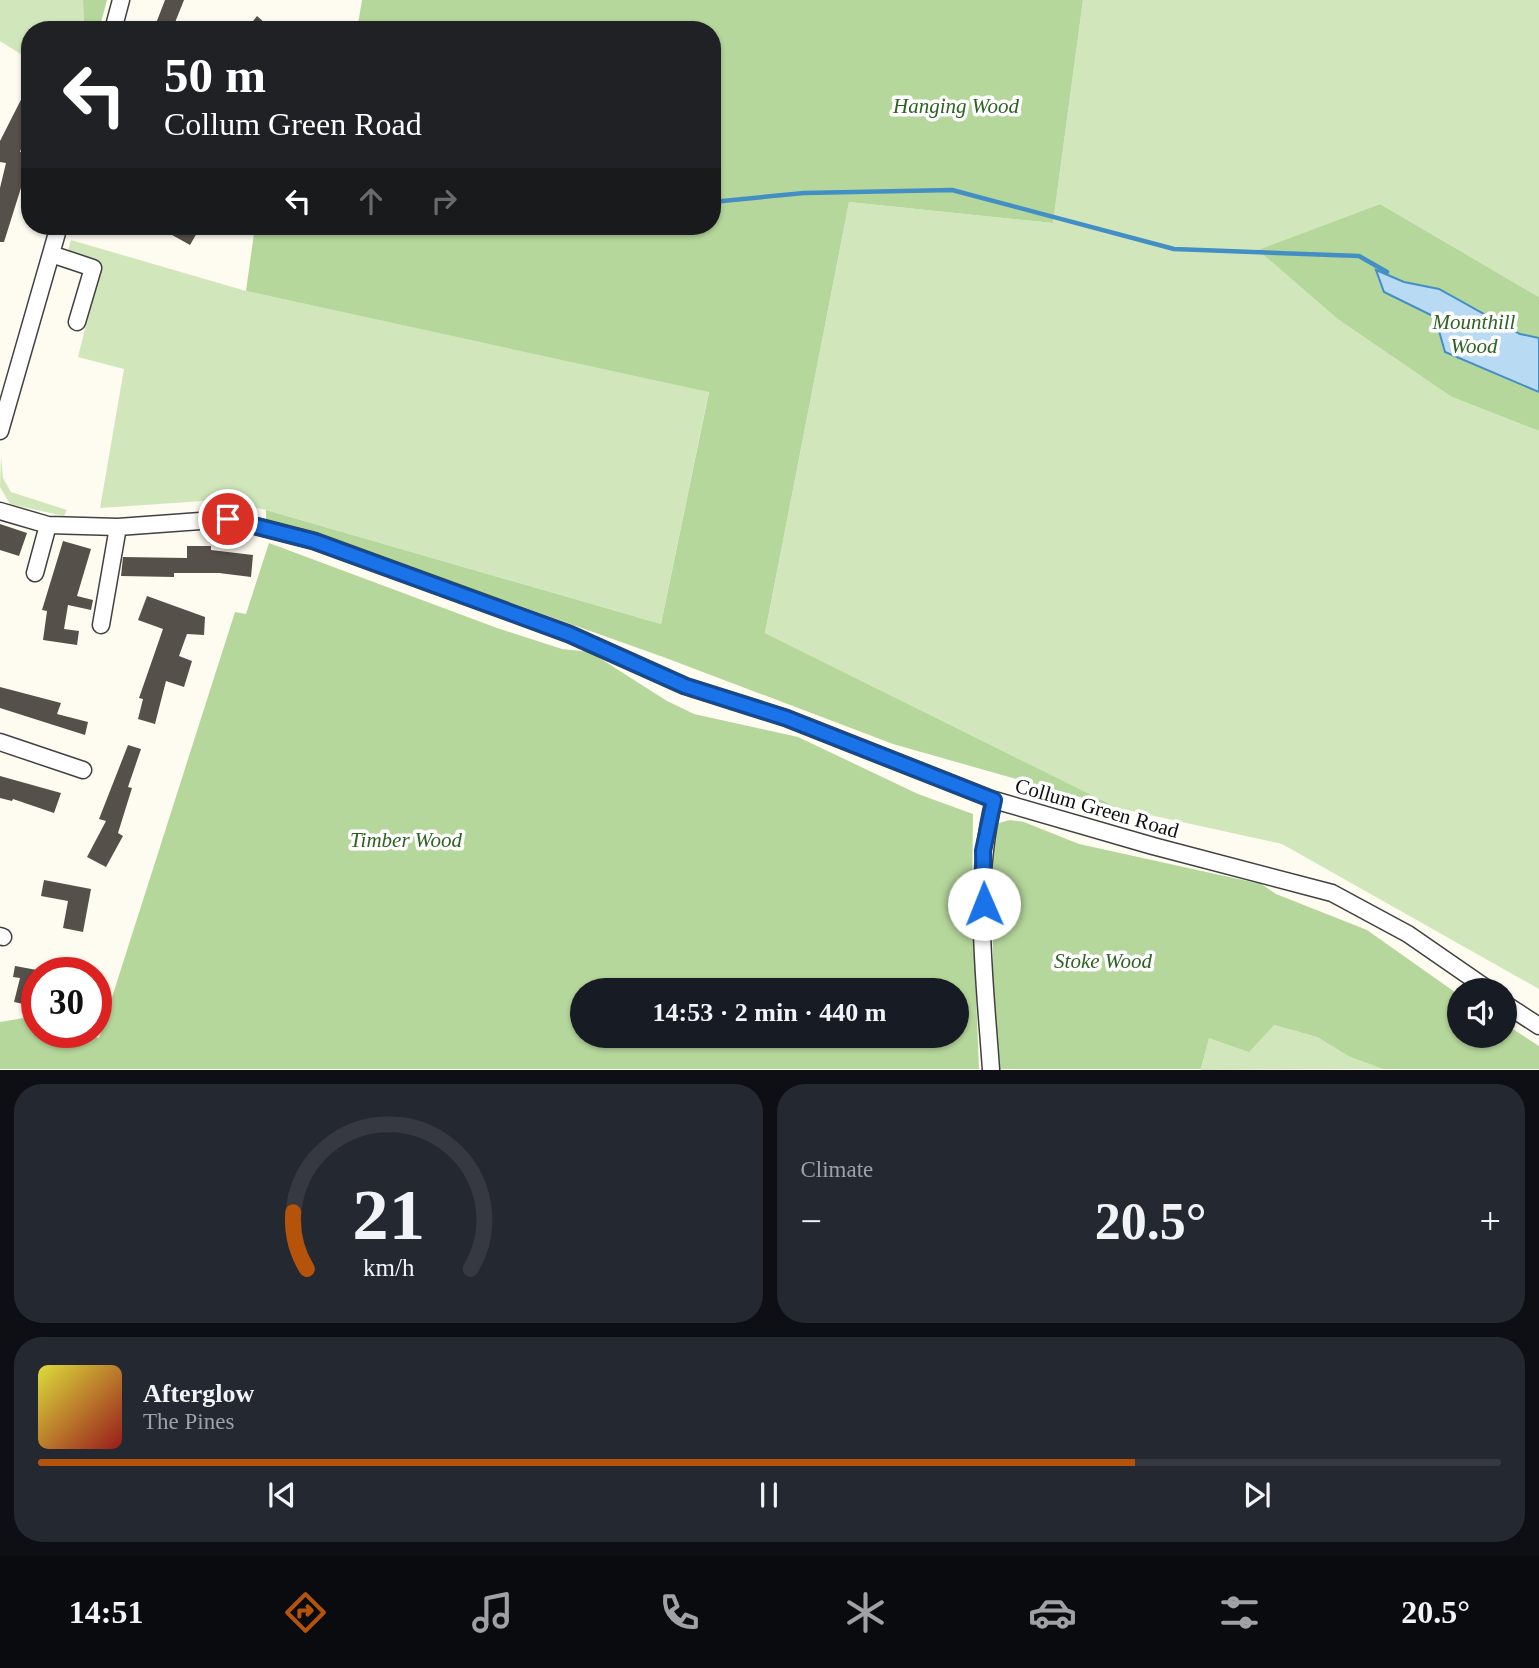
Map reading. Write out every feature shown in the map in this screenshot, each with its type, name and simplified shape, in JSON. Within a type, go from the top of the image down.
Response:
[{"type":"street","points":[[115,21],[121,0]]},
{"type":"street","points":[[0,431],[56,235]]},
{"type":"street","points":[[51,254],[93,268],[77,322]]},
{"type":"street","name":"Collum Green Road","points":[[0,511],[48,525],[118,527],[228,519],[314,541],[569,634],[685,686],[786,718],[994,800],[1153,846],[1332,893],[1408,934],[1472,978]]},
{"type":"street","points":[[35,573],[48,525]]},
{"type":"street","points":[[100,625],[118,527]]},
{"type":"street","points":[[0,742],[83,770]]},
{"type":"street","points":[[991,1069],[984,965],[983,851],[994,800]]},
{"type":"street","points":[[1517,1012],[1539,1026]]},
{"type":"green space","points":[[0,0],[83,0],[84,21],[21,21],[21,54],[0,41]]},
{"type":"green space","points":[[83,0],[107,0],[101,21],[84,21]]},
{"type":"green space","name":"Hanging Wood","points":[[362,0],[1083,0],[1053,223],[849,202],[765,633],[1118,808],[893,744],[666,658],[318,534],[266,523],[266,510],[661,624],[709,392],[246,291],[254,235],[721,235],[721,21],[358,21]]},
{"type":"green space","points":[[1083,0],[1539,0],[1539,297],[1380,204],[1259,250],[1452,397],[1539,431],[1539,989],[1282,844],[1118,808],[765,633],[849,202],[1053,223]]},
{"type":"green space","name":"Mounthill Wood","points":[[1380,204],[1539,297],[1539,431],[1452,397],[1338,319],[1258,250]]},
{"type":"green space","points":[[71,240],[246,291],[709,391],[661,624],[266,510],[218,500],[100,508],[124,369],[78,357],[101,265],[67,254]]},
{"type":"green space","points":[[1,456],[3,478],[11,492],[67,510],[64,516],[10,504],[0,487]]},
{"type":"green space","name":"Timber Wood","points":[[269,543],[497,628],[562,649],[590,652],[667,701],[694,714],[798,737],[918,794],[973,814],[972,895],[979,1069],[0,1069],[0,1022],[21,1018],[21,1048],[112,1048],[112,997],[235,612],[246,614]]},
{"type":"green space","name":"Stoke Wood","points":[[1010,820],[1024,822],[1079,844],[1261,884],[1276,894],[1367,930],[1447,987],[1447,1048],[1517,1048],[1517,1032],[1539,1046],[1539,1069],[1383,1069],[1350,1057],[1317,1037],[1274,1025],[1249,1052],[1209,1038],[1201,1069],[1000,1069],[993,1013],[993,842],[996,824]]},
{"type":"green space","points":[[1274,1025],[1317,1037],[1350,1057],[1383,1069],[1201,1070],[1209,1037]]},
{"type":"water","points":[[1376,270],[1404,282],[1439,289],[1520,334],[1539,338],[1539,392],[1445,352],[1435,317],[1384,292]]},
{"type":"building","points":[[165,0],[184,0],[176,21],[157,21]]},
{"type":"building","points":[[21,100],[21,188],[4,242],[0,242],[0,188],[6,163],[0,162],[0,141]]},
{"type":"building","points":[[172,235],[196,235],[190,245]]},
{"type":"building","points":[[0,524],[27,533],[19,556],[0,550]]},
{"type":"building","points":[[63,541],[91,549],[77,596],[93,600],[91,610],[68,605],[64,629],[79,631],[77,645],[43,640],[47,611],[42,610]]},
{"type":"building","points":[[187,546],[211,546],[211,550],[253,555],[251,577],[219,573],[174,573],[174,577],[121,576],[123,557],[187,558]]},
{"type":"building","points":[[147,596],[205,617],[204,635],[187,634],[179,656],[192,661],[184,687],[166,681],[155,724],[138,719],[143,699],[139,698],[163,629],[138,620]]},
{"type":"building","points":[[0,687],[61,703],[57,714],[88,722],[85,735],[0,708]]},
{"type":"building","points":[[128,745],[141,749],[128,787],[132,788],[118,833],[123,836],[106,867],[87,857],[106,821],[99,819]]},
{"type":"building","points":[[0,776],[61,793],[54,813],[13,799],[0,798]]},
{"type":"building","points":[[44,880],[91,889],[83,932],[63,928],[68,901],[41,896]]},
{"type":"building","points":[[15,966],[21,967],[21,1004],[14,1002],[20,978],[13,977]]},
{"type":"waterway","points":[[721,201],[804,193],[952,190],[1174,249],[1359,256],[1387,272]]},
{"type":"route","points":[[228,519],[314,541],[569,634],[685,686],[786,718],[884,759],[994,800],[983,851],[984,904]]}]
